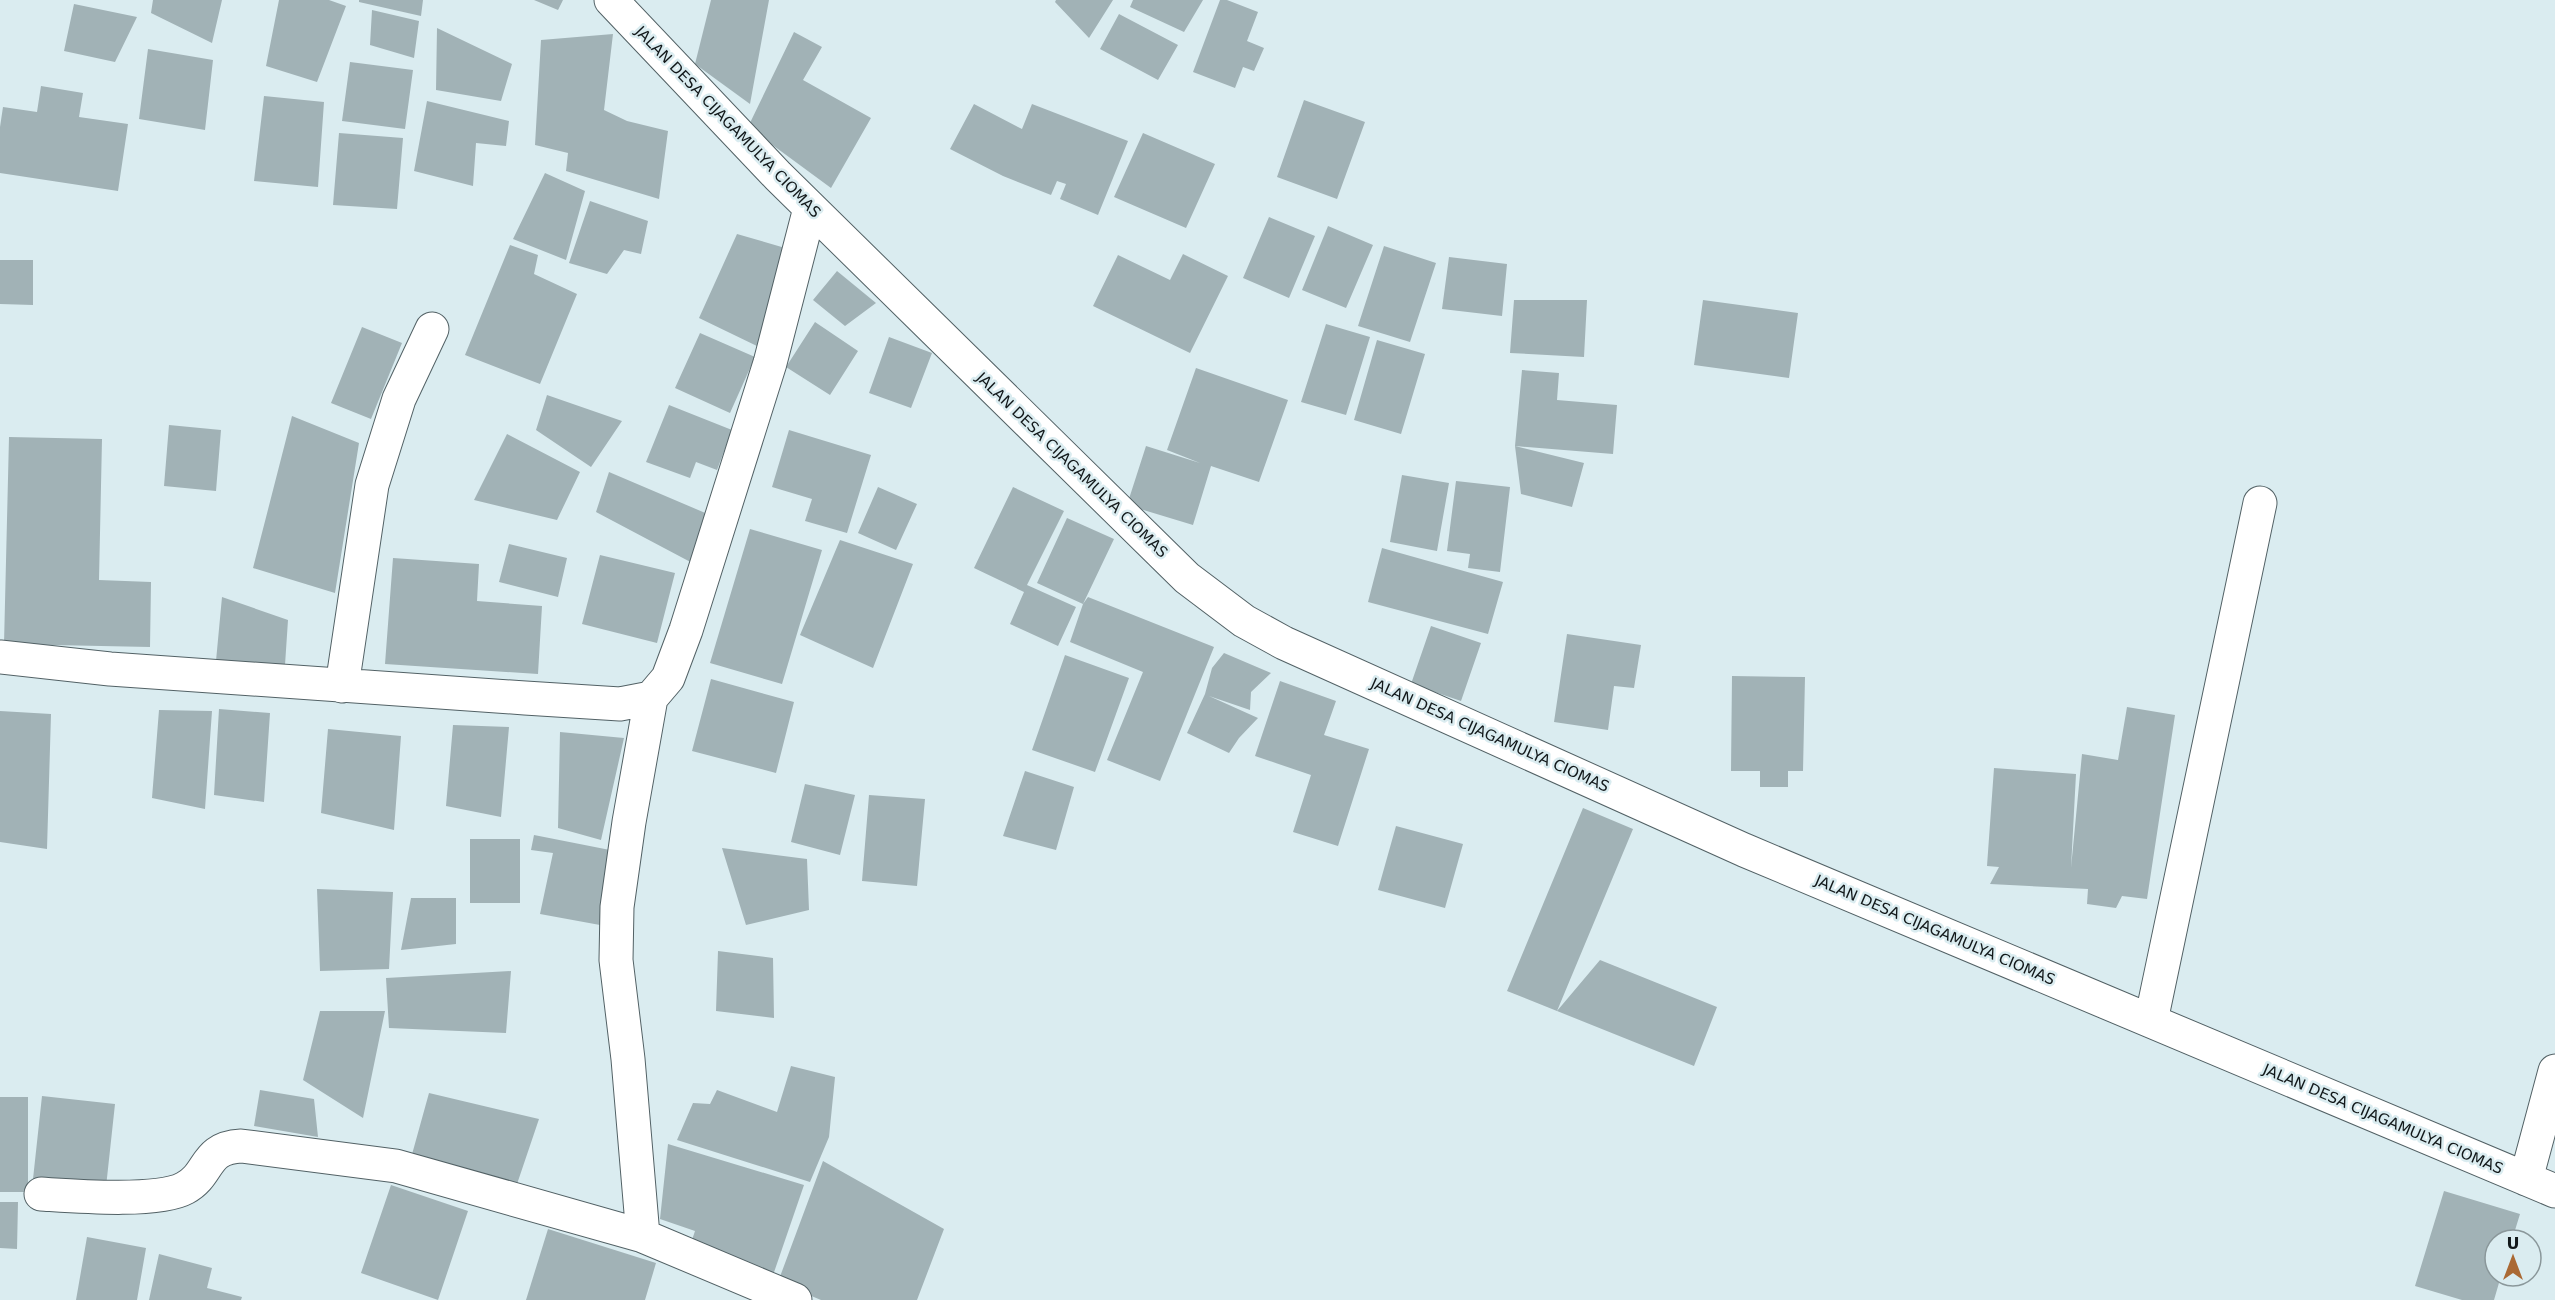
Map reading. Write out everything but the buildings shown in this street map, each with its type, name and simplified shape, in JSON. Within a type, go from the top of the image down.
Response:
[{"type":"street","name":"JALAN DESA CIJAGAMULYA CIOMAS","points":[[611,0],[810,208],[1187,578],[1218,604],[1244,621],[1284,643],[1744,850],[2540,1185]]},
{"type":"street","points":[[643,1236],[628,1059],[616,960],[617,907],[629,822],[651,698],[668,678],[686,630],[770,363],[810,208]]},
{"type":"street","points":[[342,686],[372,485],[399,399],[432,329]]},
{"type":"street","points":[[2151,1021],[2260,503]]},
{"type":"street","points":[[0,657],[110,669],[620,704],[651,698]]},
{"type":"street","points":[[2540,1185],[2555,1071]]},
{"type":"street","points":[[41,1194],[99,1197],[168,1194],[184,1189],[196,1180],[216,1152],[228,1147],[241,1146],[396,1166],[643,1236],[795,1300]]}]
